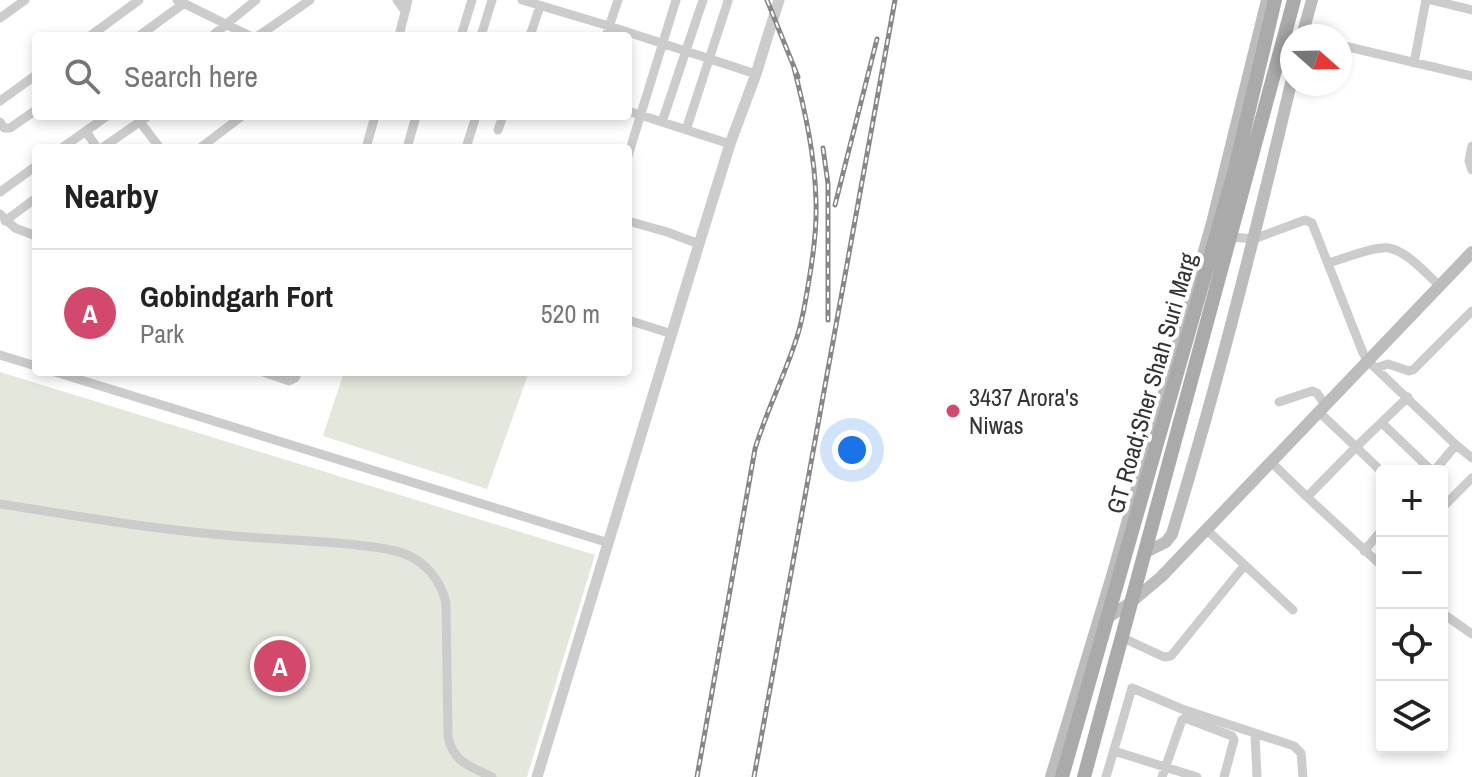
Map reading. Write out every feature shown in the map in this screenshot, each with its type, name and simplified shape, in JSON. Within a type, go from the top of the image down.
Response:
[{"type":"main road","points":[[1051,777],[1112,576],[1212,223],[1267,0]]},
{"type":"main road","name":"GT Road;Sher Shah Suri Marg","points":[[1062,777],[1234,173],[1275,0]]},
{"type":"main road","name":"GT Road;Sher Shah Suri Marg","points":[[1288,24],[1294,0]]},
{"type":"main road","points":[[1307,24],[1312,0]]},
{"type":"main road","name":"GT Road;Sher Shah Suri Marg","points":[[1084,777],[1280,53]]},
{"type":"main road","points":[[1144,553],[1166,542],[1172,534],[1201,440],[1288,96]]},
{"type":"main road","points":[[1107,618],[1161,577],[1322,409],[1372,364],[1439,285],[1470,257]]},
{"type":"street","points":[[0,18],[25,0]]},
{"type":"street","points":[[95,32],[139,0]]},
{"type":"street","points":[[217,32],[256,0]]},
{"type":"street","points":[[263,32],[295,4],[310,0]]},
{"type":"street","points":[[397,0],[405,11]]},
{"type":"street","points":[[400,32],[408,0]]},
{"type":"street","points":[[462,32],[472,0]]},
{"type":"street","points":[[482,32],[492,0]]},
{"type":"street","points":[[530,32],[531,2],[607,31],[618,0]]},
{"type":"street","points":[[632,144],[676,0]]},
{"type":"street","points":[[662,122],[703,0]]},
{"type":"street","points":[[537,777],[730,144],[779,0]]},
{"type":"street","points":[[1414,63],[1429,0],[1472,10]]},
{"type":"street","points":[[686,130],[728,1]]},
{"type":"street","points":[[144,32],[180,2],[242,32]]},
{"type":"street","points":[[632,37],[756,74]]},
{"type":"street","points":[[1352,48],[1472,76]]},
{"type":"street","points":[[0,101],[32,78]]},
{"type":"street","points":[[632,112],[730,144]]},
{"type":"street","points":[[0,122],[6,129],[10,128],[32,113]]},
{"type":"street","points":[[68,144],[101,120]]},
{"type":"street","points":[[106,144],[142,120]]},
{"type":"street","points":[[145,120],[158,144]]},
{"type":"street","points":[[205,144],[237,120]]},
{"type":"street","points":[[367,144],[374,120]]},
{"type":"street","points":[[408,144],[415,120]]},
{"type":"street","points":[[467,144],[475,120]]},
{"type":"street","points":[[498,130],[502,120]]},
{"type":"street","points":[[86,131],[97,144]]},
{"type":"street","points":[[1472,146],[1469,161],[1472,170]]},
{"type":"street","points":[[0,192],[32,169]]},
{"type":"street","points":[[32,200],[3,217],[15,228],[32,234]]},
{"type":"street","points":[[1231,237],[1254,239],[1308,220],[1312,223],[1360,348],[1372,364],[1472,458]]},
{"type":"street","points":[[632,222],[699,244]]},
{"type":"street","points":[[1328,263],[1390,248],[1406,256],[1439,285]]},
{"type":"street","points":[[1372,364],[1388,364],[1409,371],[1415,369],[1472,311]]},
{"type":"street","points":[[632,321],[672,334]]},
{"type":"street","points":[[0,355],[32,365]]},
{"type":"street","points":[[68,376],[609,543]]},
{"type":"street","points":[[275,376],[289,381],[296,376]]},
{"type":"street","points":[[1279,402],[1312,391],[1317,393],[1322,409],[1376,466]]},
{"type":"street","points":[[1307,497],[1408,397]]},
{"type":"street","points":[[1382,423],[1427,465]]},
{"type":"street","points":[[1438,465],[1456,445]]},
{"type":"street","points":[[1271,462],[1376,561]]},
{"type":"street","points":[[1448,502],[1472,478]]},
{"type":"street","points":[[0,504],[166,529],[335,543],[406,554],[432,574],[443,591],[446,603],[448,736],[452,753],[466,765],[492,777]]},
{"type":"street","points":[[1207,530],[1293,610]]},
{"type":"street","points":[[1364,551],[1376,537]]},
{"type":"street","points":[[1121,637],[1164,657],[1171,656],[1244,566]]},
{"type":"street","points":[[1448,617],[1472,634]]},
{"type":"street","points":[[1106,777],[1132,688],[1182,709],[1288,744],[1300,751],[1303,777]]},
{"type":"street","points":[[1163,772],[1185,718],[1232,736],[1234,740],[1224,777]]},
{"type":"street","points":[[1255,734],[1257,777]]},
{"type":"street","points":[[1114,751],[1163,772],[1197,777]]},
{"type":"shaded area","points":[[0,372],[595,555],[527,777],[0,777]]},
{"type":"shaded area","points":[[343,376],[528,376],[487,489],[323,436]]},
{"type":"railway","points":[[767,0],[798,77]]},
{"type":"railway","points":[[754,777],[895,0]]},
{"type":"railway","points":[[835,205],[877,39]]},
{"type":"railway","points":[[697,777],[755,449],[798,334],[813,254],[816,212],[814,167],[794,68]]},
{"type":"railway","points":[[823,148],[828,184],[828,320]]},
{"type":"place","name":"3437 Arora's Niwas","points":[[953,411]]},
{"type":"place","name":"Gobindgarh Fort","points":[[280,666]]}]
